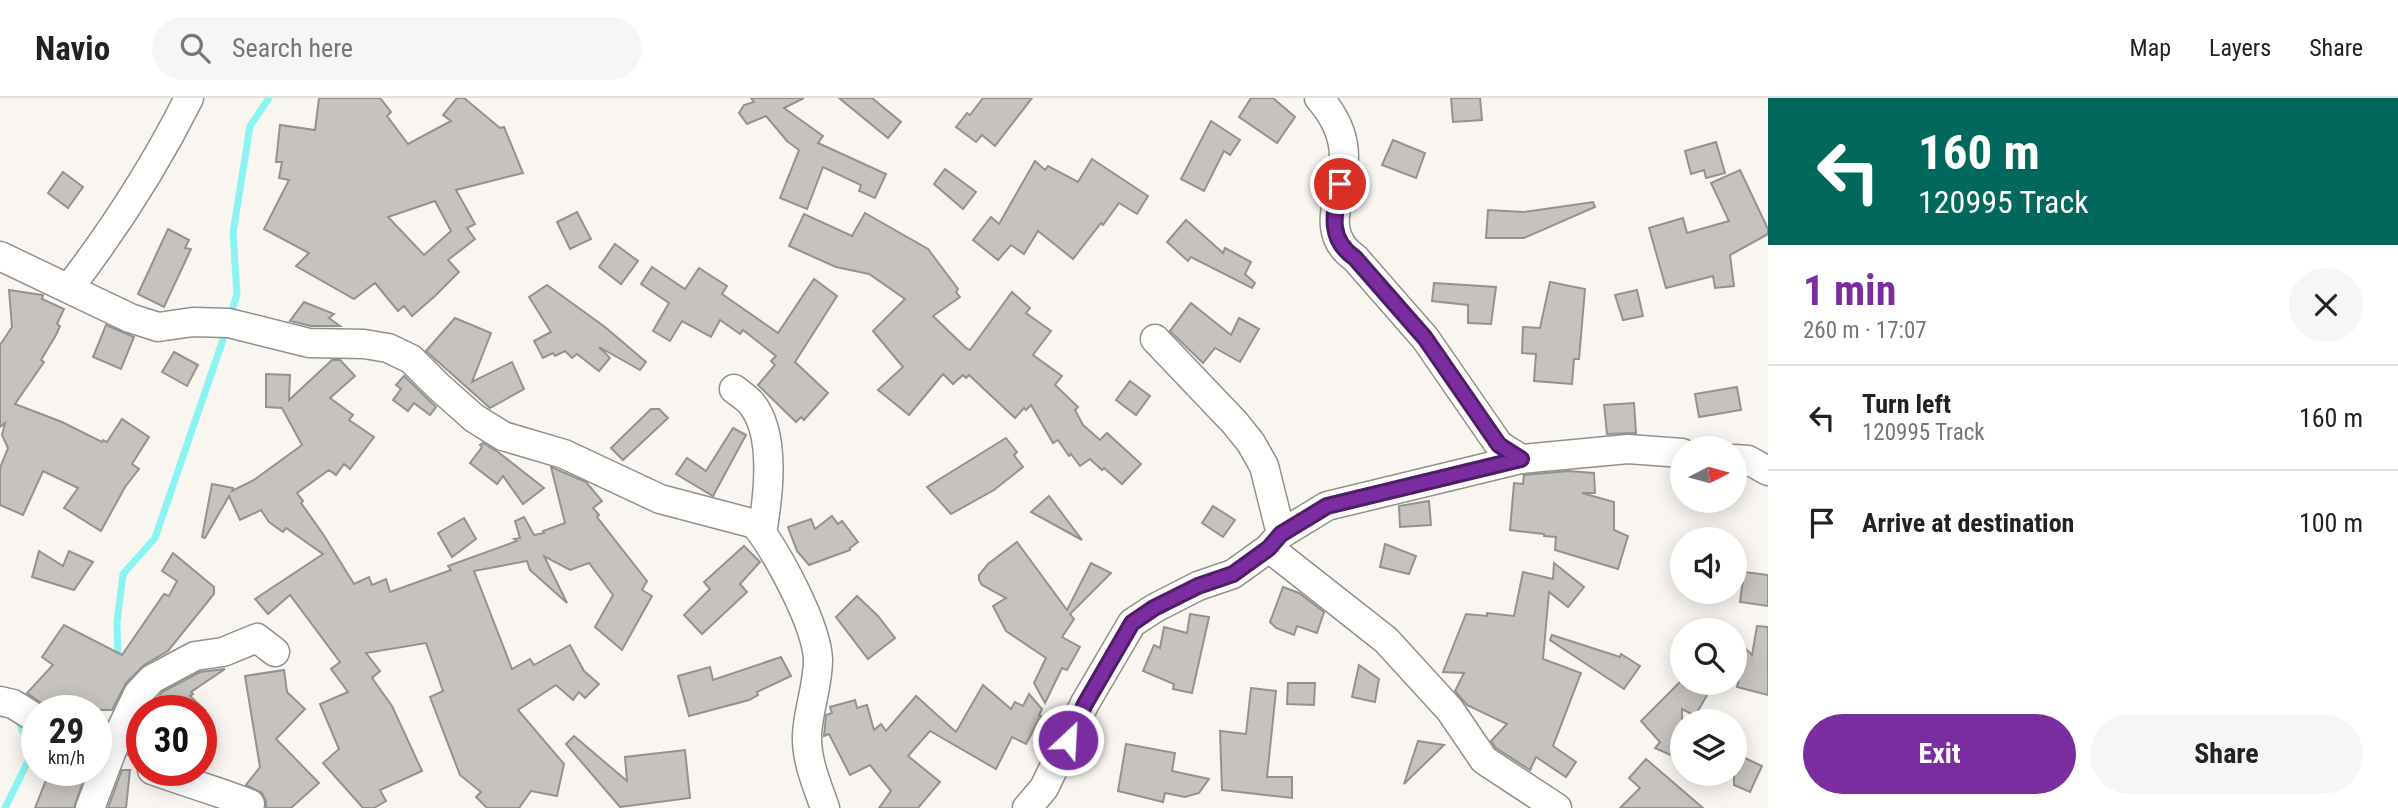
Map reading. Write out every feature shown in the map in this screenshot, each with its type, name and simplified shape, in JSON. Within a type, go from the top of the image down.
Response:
[{"type":"street","points":[[69,288],[139,190],[189,98]]},
{"type":"street","points":[[1319,98],[1336,119],[1341,133],[1344,156],[1335,210],[1338,240],[1343,250],[1355,258],[1425,338],[1499,445],[1521,459]]},
{"type":"street","points":[[0,256],[130,318],[158,327],[193,322],[229,323],[309,343],[364,344],[388,348],[411,359],[474,418],[503,436],[564,454],[660,499],[755,524],[785,572],[813,637],[818,658],[807,734],[808,757],[825,808]]},
{"type":"street","points":[[1155,339],[1251,443],[1264,466],[1275,541],[1386,640],[1450,710],[1484,760],[1557,808]]},
{"type":"street","points":[[734,389],[751,403],[760,419],[766,447],[769,494],[762,533]]},
{"type":"street","points":[[1027,808],[1044,788],[1085,704],[1132,623],[1154,608],[1198,586],[1233,574],[1275,541],[1327,506],[1521,459],[1628,449],[1670,452]]},
{"type":"street","points":[[1747,460],[1768,471]]},
{"type":"street","points":[[112,737],[138,694],[152,679],[195,656],[223,652],[257,638],[275,652]]},
{"type":"street","points":[[0,701],[21,709]]},
{"type":"street","points":[[90,808],[95,786]]},
{"type":"street","points":[[199,786],[250,804]]},
{"type":"building","points":[[319,98],[380,98],[391,112],[387,116],[408,144],[451,121],[443,115],[457,98],[464,98],[500,128],[504,127],[523,173],[456,190],[475,224],[467,228],[475,239],[448,260],[459,272],[412,316],[404,306],[398,311],[375,283],[354,299],[296,266],[309,253],[264,229],[289,180],[279,178],[282,162],[276,162],[280,125],[315,130]],"holes":[[[435,201],[451,231],[424,255],[388,217]]]},
{"type":"building","points":[[751,98],[804,98],[784,108],[823,136],[818,143],[886,174],[875,198],[859,191],[861,185],[823,167],[807,209],[780,198],[799,150],[787,141],[766,116],[747,124],[739,113],[744,105],[754,102]]},
{"type":"building","points":[[839,98],[872,98],[901,122],[888,138]]},
{"type":"building","points":[[983,98],[1032,98],[995,146],[982,135],[976,142],[956,127]]},
{"type":"building","points":[[1251,98],[1273,98],[1295,117],[1277,143],[1239,117]]},
{"type":"building","points":[[1451,98],[1480,98],[1482,120],[1453,122]]},
{"type":"building","points":[[1211,121],[1240,140],[1230,155],[1224,151],[1204,191],[1181,179]]},
{"type":"building","points":[[1393,140],[1425,153],[1416,178],[1382,165]]},
{"type":"building","points":[[1716,142],[1725,173],[1706,178],[1704,170],[1691,174],[1685,151]]},
{"type":"building","points":[[1092,159],[1148,196],[1137,214],[1119,203],[1073,259],[1038,231],[1024,254],[1011,245],[998,260],[973,240],[991,217],[999,224],[1035,161],[1045,170],[1048,166],[1078,182]]},
{"type":"building","points":[[945,169],[976,192],[963,209],[934,184]]},
{"type":"building","points":[[1740,170],[1768,234],[1730,255],[1734,286],[1715,288],[1713,276],[1666,288],[1649,228],[1683,218],[1687,233],[1729,221],[1711,183]]},
{"type":"building","points":[[63,172],[83,187],[68,208],[48,193]]},
{"type":"building","points":[[1593,202],[1595,207],[1524,238],[1486,238],[1488,210],[1524,212]]},
{"type":"building","points":[[577,212],[591,239],[570,249],[557,222]]},
{"type":"building","points":[[865,213],[928,249],[958,289],[956,292],[960,297],[933,316],[966,348],[970,350],[1012,292],[1030,308],[1026,313],[1051,331],[1033,355],[1062,376],[1055,385],[1078,407],[1075,410],[1083,425],[1100,440],[1107,433],[1141,464],[1122,484],[1090,459],[1080,466],[1058,440],[1053,443],[1031,405],[1015,418],[969,375],[966,378],[963,375],[953,384],[943,374],[909,415],[878,390],[903,367],[873,331],[905,299],[869,274],[836,267],[789,246],[804,214],[852,236]]},
{"type":"building","points":[[1186,220],[1223,253],[1225,248],[1251,262],[1245,274],[1255,283],[1252,288],[1191,257],[1188,261],[1167,242]]},
{"type":"building","points":[[168,229],[189,240],[185,248],[191,249],[164,307],[138,294]]},
{"type":"building","points":[[615,244],[638,261],[621,284],[599,267]]},
{"type":"building","points":[[652,267],[685,289],[699,268],[727,286],[722,294],[778,333],[814,279],[837,296],[795,362],[828,393],[804,420],[801,417],[796,422],[758,385],[775,365],[771,361],[776,356],[743,330],[740,334],[720,320],[711,337],[682,321],[670,341],[653,331],[669,303],[641,284]]},
{"type":"building","points":[[1550,282],[1585,289],[1579,359],[1574,359],[1572,384],[1534,381],[1536,354],[1522,353],[1523,327],[1540,328]]},
{"type":"building","points":[[1434,283],[1496,287],[1491,324],[1468,323],[1468,305],[1432,301]]},
{"type":"building","points":[[547,285],[605,327],[646,362],[640,370],[599,347],[610,358],[599,371],[577,354],[572,358],[565,351],[543,358],[534,341],[551,332],[529,297]]},
{"type":"building","points":[[9,290],[43,295],[42,299],[64,309],[57,324],[60,326],[56,335],[41,360],[44,362],[15,404],[62,422],[102,442],[107,442],[122,419],[149,437],[132,464],[139,469],[125,487],[101,531],[64,508],[78,488],[43,471],[23,515],[0,505],[0,468],[8,448],[2,435],[5,423],[0,427],[0,345],[12,327]]},
{"type":"building","points":[[1637,290],[1643,316],[1623,320],[1615,295]]},
{"type":"building","points":[[304,302],[334,314],[329,318],[340,326],[311,326],[290,321]]},
{"type":"building","points":[[1191,303],[1231,335],[1239,318],[1259,329],[1240,362],[1215,348],[1203,363],[1170,331]]},
{"type":"building","points":[[455,318],[491,333],[472,382],[512,362],[524,389],[490,408],[426,351]]},
{"type":"building","points":[[106,325],[134,337],[121,369],[93,357]]},
{"type":"building","points":[[174,352],[198,365],[187,386],[162,372]]},
{"type":"building","points":[[332,360],[340,360],[355,376],[330,398],[353,415],[349,420],[374,437],[350,469],[344,464],[336,475],[329,470],[297,493],[354,584],[369,577],[372,585],[386,579],[390,592],[451,570],[448,566],[517,541],[514,539],[520,538],[515,521],[524,517],[534,535],[565,523],[551,467],[586,482],[602,501],[593,508],[599,515],[597,517],[647,581],[642,590],[652,596],[622,650],[595,627],[613,595],[589,563],[570,570],[544,556],[567,603],[530,570],[527,561],[474,571],[512,669],[530,659],[534,665],[570,645],[584,671],[599,684],[585,698],[579,692],[573,700],[556,685],[518,710],[564,764],[557,796],[531,791],[519,808],[487,808],[476,797],[481,792],[460,775],[430,697],[443,691],[426,643],[366,653],[380,671],[372,678],[392,706],[422,771],[380,790],[386,801],[374,808],[363,808],[323,763],[339,749],[320,704],[348,692],[331,669],[340,662],[290,595],[268,614],[255,599],[323,554],[286,528],[283,532],[269,522],[261,510],[240,520],[229,496],[205,538],[202,537],[212,484],[233,488],[232,491],[254,480],[302,445],[282,408],[266,407],[266,374],[290,375],[289,400]]},
{"type":"building","points":[[404,376],[436,407],[430,415],[414,403],[408,411],[393,400],[401,389],[396,385]]},
{"type":"building","points":[[1130,381],[1150,396],[1136,415],[1116,400]]},
{"type":"building","points":[[1737,387],[1741,410],[1699,417],[1695,394]]},
{"type":"building","points":[[1634,403],[1636,433],[1607,434],[1604,405]]},
{"type":"building","points":[[651,409],[659,409],[668,418],[623,460],[611,448]]},
{"type":"building","points":[[733,428],[746,435],[713,496],[676,474],[687,458],[706,471]]},
{"type":"building","points":[[1006,438],[1017,452],[1014,455],[1023,467],[994,490],[951,514],[927,487]]},
{"type":"building","points":[[483,443],[544,488],[523,504],[503,476],[497,484],[470,463]]},
{"type":"building","points":[[1568,471],[1594,473],[1595,493],[1582,493],[1614,502],[1614,530],[1628,536],[1618,569],[1555,550],[1556,537],[1510,530],[1514,483],[1523,484],[1524,475]]},
{"type":"building","points":[[1049,496],[1082,540],[1031,512]]},
{"type":"building","points":[[1429,501],[1431,525],[1400,527],[1399,506]]},
{"type":"building","points":[[1213,506],[1235,520],[1223,537],[1202,523]]},
{"type":"building","points":[[832,516],[838,524],[842,521],[858,542],[850,550],[809,565],[797,551],[788,527],[811,519],[815,529]]},
{"type":"building","points":[[464,518],[476,539],[452,557],[438,533]]},
{"type":"building","points":[[1017,542],[1067,610],[1091,563],[1111,573],[1070,614],[1074,619],[1062,637],[1080,647],[1067,670],[1062,668],[1045,703],[1034,683],[1046,658],[1006,631],[993,606],[1006,598],[982,585],[979,580],[979,575],[988,564]]},
{"type":"building","points":[[1385,544],[1416,556],[1409,574],[1380,567]]},
{"type":"building","points":[[744,546],[760,562],[740,584],[747,592],[702,634],[684,615],[710,589],[704,582]]},
{"type":"building","points":[[39,551],[63,566],[69,551],[93,562],[74,590],[32,577]]},
{"type":"building","points":[[173,553],[214,587],[214,594],[168,651],[144,665],[126,683],[112,710],[112,695],[27,693],[53,665],[42,657],[64,625],[122,655],[164,594],[169,596],[177,581],[162,571]]},
{"type":"building","points":[[1554,563],[1584,587],[1568,607],[1549,592],[1543,659],[1581,673],[1553,746],[1576,762],[1566,777],[1536,757],[1530,770],[1496,748],[1491,741],[1507,724],[1467,705],[1455,691],[1464,673],[1443,672],[1466,614],[1514,616],[1523,572],[1553,579]]},
{"type":"building","points":[[1747,572],[1768,575],[1768,606],[1747,603]]},
{"type":"building","points":[[1283,587],[1299,593],[1324,612],[1317,633],[1297,626],[1294,635],[1276,628],[1270,622]]},
{"type":"building","points":[[857,596],[878,616],[895,638],[868,659],[836,617]]},
{"type":"building","points":[[1190,614],[1209,617],[1192,693],[1173,689],[1174,684],[1143,671],[1154,645],[1160,648],[1164,627],[1187,633]]},
{"type":"building","points":[[1757,626],[1768,627],[1768,695],[1747,690],[1747,650],[1752,655]]},
{"type":"building","points":[[1552,635],[1620,657],[1621,654],[1640,666],[1624,689],[1550,640]]},
{"type":"building","points":[[781,657],[791,676],[757,692],[758,695],[749,700],[689,716],[678,676],[710,667],[713,680]]},
{"type":"building","points":[[1359,665],[1379,679],[1375,702],[1352,697]]},
{"type":"building","points":[[225,669],[191,692],[192,695],[160,695],[162,692],[200,672]]},
{"type":"building","points":[[284,670],[287,692],[305,709],[276,739],[319,783],[291,808],[266,808],[262,793],[246,785],[260,767],[245,676]]},
{"type":"building","points":[[1288,683],[1315,683],[1314,705],[1287,704]]},
{"type":"building","points":[[983,685],[1011,709],[1015,702],[1023,706],[1029,694],[1042,709],[1039,715],[1041,716],[1026,744],[1012,737],[996,769],[930,731],[908,756],[940,782],[918,808],[879,808],[891,791],[870,765],[850,775],[829,734],[824,736],[826,715],[832,713],[830,707],[855,700],[857,708],[867,705],[874,730],[881,724],[886,731],[916,696],[956,732]]},
{"type":"building","points":[[1251,688],[1276,691],[1267,777],[1292,777],[1292,798],[1222,790],[1220,731],[1246,734]]},
{"type":"building","points":[[1670,692],[1670,695],[1707,695],[1699,709],[1670,709],[1670,755],[1655,748],[1660,742],[1641,721]]},
{"type":"building","points":[[574,736],[627,781],[625,757],[685,750],[690,798],[620,807],[566,744]]},
{"type":"building","points":[[1418,741],[1444,745],[1404,784]]},
{"type":"building","points":[[1126,744],[1175,753],[1172,771],[1209,779],[1199,793],[1185,797],[1165,793],[1163,802],[1118,791]]},
{"type":"building","points":[[1646,759],[1670,780],[1670,786],[1677,786],[1703,808],[1620,808],[1640,788],[1629,778]]},
{"type":"building","points":[[1747,759],[1762,766],[1750,792],[1736,786],[1747,786]]},
{"type":"building","points":[[122,770],[126,770],[126,786],[128,786],[126,808],[108,808]]},
{"type":"building","points":[[44,786],[82,786],[74,808],[35,808]]},
{"type":"waterway","points":[[230,317],[237,294],[233,233],[250,126],[269,98]]},
{"type":"waterway","points":[[114,661],[118,657],[117,622],[123,574],[155,538],[227,328]]},
{"type":"waterway","points":[[5,808],[31,755],[19,720]]},
{"type":"route","points":[[1068,740],[1085,704],[1132,623],[1154,608],[1198,586],[1233,574],[1269,548],[1281,534],[1327,506],[1521,459],[1499,445],[1425,338],[1355,258],[1343,250],[1335,225],[1340,184]]}]
